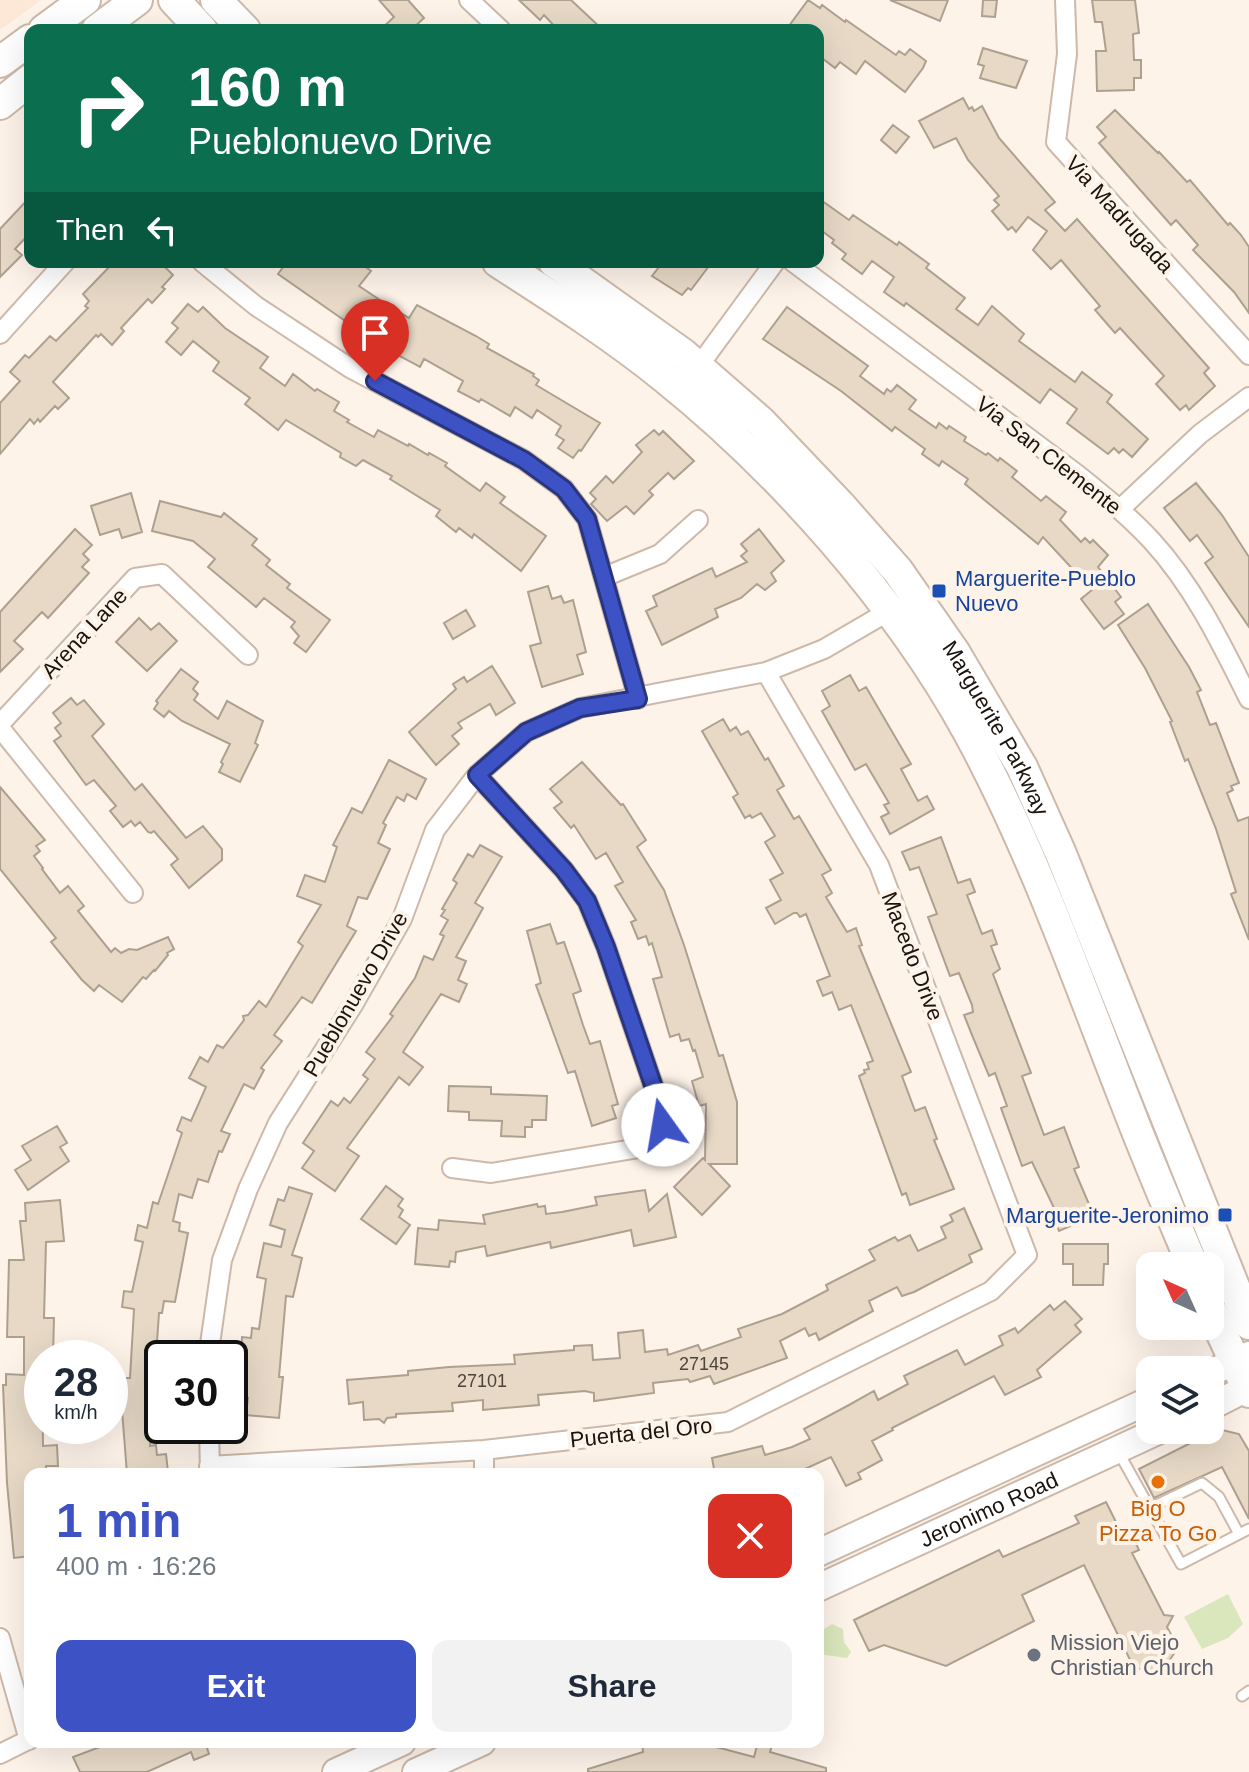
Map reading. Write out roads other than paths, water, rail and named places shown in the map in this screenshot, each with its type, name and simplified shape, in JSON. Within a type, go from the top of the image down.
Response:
[{"type":"main road","points":[[52,24],[85,0]]},
{"type":"main road","points":[[105,24],[137,0]]},
{"type":"main road","points":[[174,0],[196,24]]},
{"type":"main road","points":[[216,0],[239,24]]},
{"type":"main road","points":[[2,58],[24,44]]},
{"type":"main road","points":[[0,104],[24,85]]},
{"type":"main road","name":"Marguerite Parkway","points":[[507,268],[615,341],[681,392],[742,446],[812,518],[889,612],[929,667],[968,733],[1021,839],[1187,1252]]},
{"type":"main road","name":"Marguerite Parkway","points":[[563,268],[698,367],[761,422],[898,571],[955,653],[1022,767],[1111,975],[1249,1324]]},
{"type":"main road","points":[[681,392],[698,367]]},
{"type":"main road","points":[[1224,1340],[1240,1376],[1224,1393]]},
{"type":"main road","name":"Jeronimo Road","points":[[824,1550],[1136,1406]]},
{"type":"main road","name":"Jeronimo Road","points":[[824,1585],[1136,1441]]},
{"type":"main road","points":[[336,1772],[389,1748]]},
{"type":"main road","points":[[416,1772],[469,1748]]},
{"type":"street","points":[[469,0],[495,24]]},
{"type":"street","name":"Via Madrugada","points":[[1065,0],[1067,54],[1056,142],[1249,355]]},
{"type":"street","points":[[0,334],[60,268]]},
{"type":"street","points":[[209,268],[256,306],[350,368],[524,460],[564,489],[587,519],[638,699]]},
{"type":"street","points":[[698,367],[771,268]]},
{"type":"street","name":"Via San Clemente","points":[[801,268],[1120,509],[1181,576],[1214,628],[1249,699]]},
{"type":"street","points":[[1120,509],[1200,434],[1249,397]]},
{"type":"street","points":[[604,577],[660,554],[698,520]]},
{"type":"street","name":"Arena Lane","points":[[0,726],[135,578],[162,574],[248,655]]},
{"type":"street","name":"Pueblonuevo Drive","points":[[211,1340],[222,1260],[248,1189],[278,1123],[353,1005],[402,919],[435,830],[477,775],[526,732],[580,708],[766,672],[824,649],[915,595]]},
{"type":"street","name":"Macedo Drive","points":[[766,672],[879,865],[1027,1255]]},
{"type":"street","points":[[0,726],[133,893]]},
{"type":"street","points":[[452,1168],[491,1173],[639,1148],[658,1137],[664,1117],[606,947],[587,901],[564,870],[477,775]]},
{"type":"street","name":"Puerta del Oro","points":[[237,1468],[484,1450],[728,1422],[991,1291],[1027,1255]]},
{"type":"street","points":[[209,1444],[210,1468]]},
{"type":"street","points":[[484,1450],[484,1468]]},
{"type":"street","points":[[0,1638],[24,1719]]},
{"type":"street","points":[[0,1754],[24,1742]]},
{"type":"lane","points":[[1117,1450],[1181,1564],[1249,1529]]},
{"type":"lane","points":[[1150,1508],[1202,1483],[1219,1497],[1239,1534]]},
{"type":"place","name":"Marguerite-Pueblo Nuevo","points":[[939,591]]},
{"type":"place","name":"Marguerite-Jeronimo","points":[[1225,1215]]},
{"type":"place","name":"Big O Pizza To Go","points":[[1158,1482]]},
{"type":"place","name":"Mission Viejo Christian Church","points":[[1034,1655]]}]
